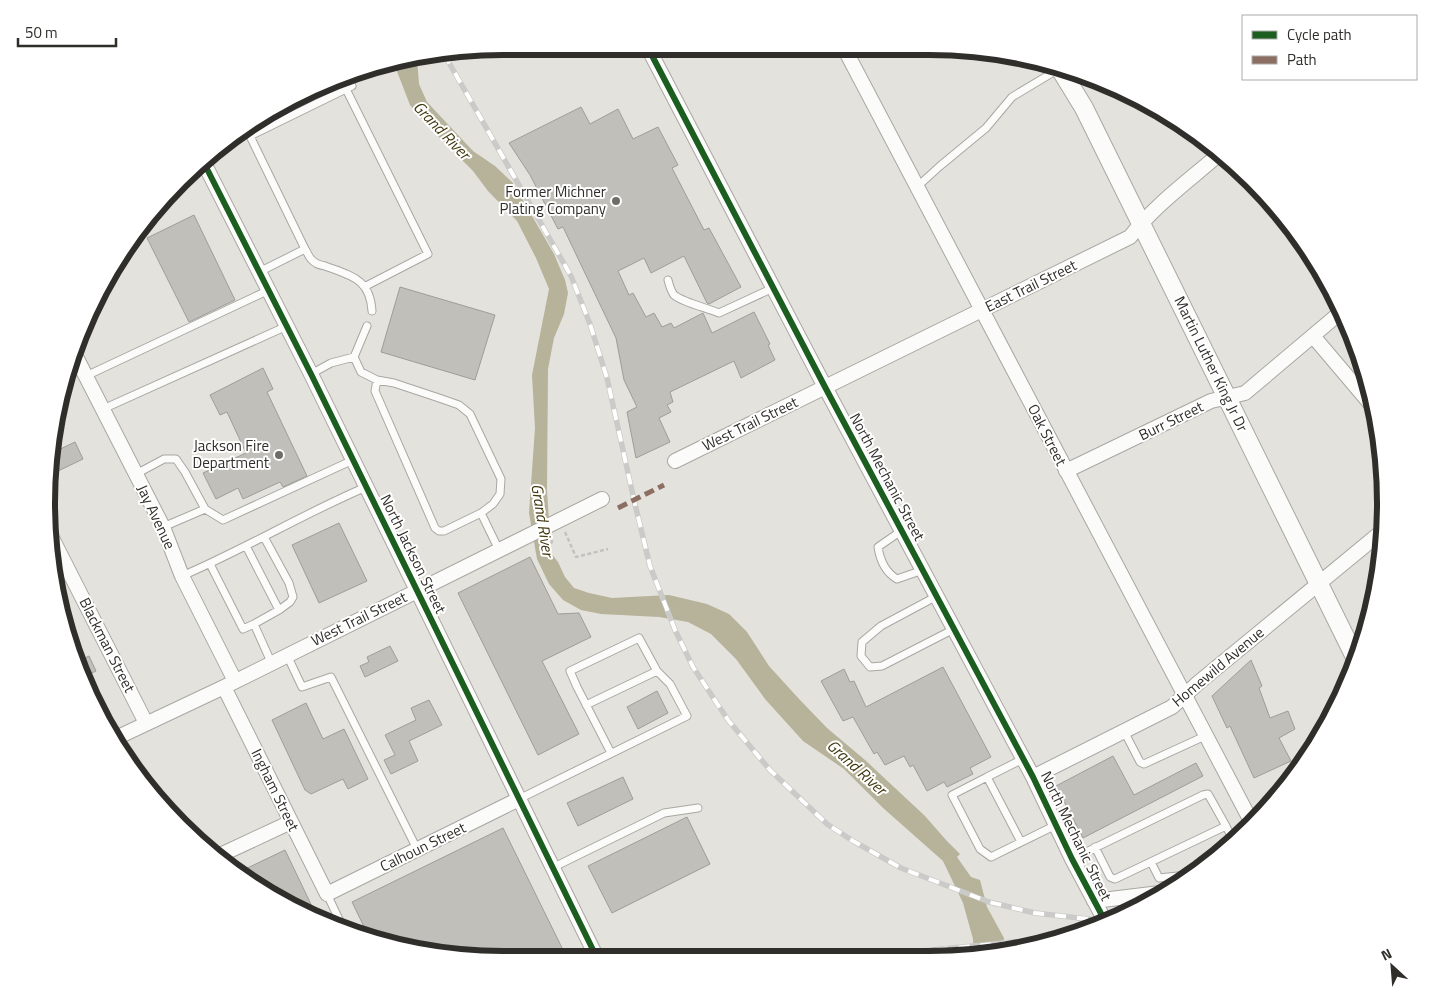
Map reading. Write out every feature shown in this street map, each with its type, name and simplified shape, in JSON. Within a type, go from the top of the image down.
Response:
[{"type":"street","name":"North Mechanic Street","points":[[652,55],[825,387],[1033,777],[1072,859],[1102,916]]},
{"type":"street","name":"Oak Street","points":[[849,55],[1249,817]]},
{"type":"street","name":"Martin Luther King Jr Dr","points":[[1065,76],[1084,108],[1352,650]]},
{"type":"street","name":"East Trail Street","points":[[825,387],[1130,237],[1141,223],[1214,158]]},
{"type":"street","name":"North Jackson Street","points":[[206,168],[311,374],[594,951]]},
{"type":"street","name":"Burr Street","points":[[1066,472],[1211,401],[1245,393],[1336,316]]},
{"type":"street","points":[[1312,336],[1364,396]]},
{"type":"street","name":"Jay Avenue","points":[[78,361],[162,527],[230,684]]},
{"type":"street","name":"West Trail Street","points":[[674,461],[825,387]]},
{"type":"street","name":"West Trail Street","points":[[121,736],[230,684],[286,654],[602,499]]},
{"type":"street","name":"Homewild Avenue","points":[[1033,777],[1172,707],[1205,676],[1375,537]]},
{"type":"street","name":"Blackman Street","points":[[58,549],[146,723]]},
{"type":"street","name":"Ingham Street","points":[[230,684],[291,822],[327,894]]},
{"type":"street","name":"Calhoun Street","points":[[327,894],[519,799]]},
{"type":"street","points":[[224,853],[291,822]]},
{"type":"street","points":[[1094,901],[1146,895]]},
{"type":"lane","points":[[918,186],[986,128],[1012,97],[1053,73]]},
{"type":"lane","points":[[351,82],[352,86],[250,136],[310,258],[316,263],[356,278],[366,286],[371,297],[372,311]]},
{"type":"lane","points":[[346,89],[428,254],[366,286]]},
{"type":"lane","points":[[259,272],[305,249]]},
{"type":"lane","points":[[668,280],[674,294],[689,303],[701,305],[718,313],[773,288]]},
{"type":"lane","points":[[86,376],[269,290]]},
{"type":"lane","points":[[103,409],[287,326]]},
{"type":"lane","points":[[366,326],[354,357],[361,372],[377,380],[394,383],[459,405],[470,414],[500,478],[500,494],[493,504],[481,513],[444,531],[439,531],[435,528],[375,391],[377,380]]},
{"type":"lane","points":[[311,374],[332,363],[354,357]]},
{"type":"lane","points":[[136,474],[164,459],[176,459],[205,508],[223,520],[353,460]]},
{"type":"lane","points":[[182,576],[210,564],[341,498],[366,488]]},
{"type":"lane","points":[[162,527],[205,508]]},
{"type":"lane","points":[[481,513],[499,550]]},
{"type":"lane","points":[[902,531],[878,547],[884,566],[896,579],[922,570]]},
{"type":"lane","points":[[210,564],[244,629],[254,624],[290,602],[293,597],[289,583],[264,537]]},
{"type":"lane","points":[[246,546],[278,610]]},
{"type":"lane","points":[[936,596],[881,626],[862,642],[862,656],[870,667],[882,666],[954,629]]},
{"type":"lane","points":[[254,624],[271,662]]},
{"type":"lane","points":[[519,799],[611,754],[688,716],[670,684],[657,671],[639,638],[570,671],[611,754]]},
{"type":"lane","points":[[286,654],[302,687],[331,677],[417,850]]},
{"type":"lane","points":[[586,705],[657,671]]},
{"type":"lane","points":[[1124,731],[1140,762],[1144,764],[1205,736]]},
{"type":"lane","points":[[1023,758],[952,795],[980,849],[991,857],[1056,824]]},
{"type":"lane","points":[[987,777],[1021,842]]},
{"type":"lane","points":[[1072,859],[1208,794],[1230,834]]},
{"type":"lane","points":[[552,868],[664,813],[698,808]]},
{"type":"lane","points":[[1095,847],[1112,880],[1226,826]]},
{"type":"lane","points":[[1151,862],[1159,878],[1176,876]]},
{"type":"lane","points":[[327,894],[339,920]]},
{"type":"path","points":[[558,520],[576,557],[608,549]]},
{"type":"path","points":[[549,550],[553,537]]},
{"type":"water","name":"Grand River","points":[[417,64],[419,84],[427,102],[473,151],[495,166],[513,183],[554,254],[565,280],[568,293],[564,314],[554,338],[548,369],[547,490],[550,539],[547,548],[558,562],[565,577],[574,588],[589,593],[612,598],[669,595],[707,604],[729,614],[747,632],[769,666],[800,700],[827,728],[865,760],[925,816],[960,854],[957,857],[971,877],[980,880],[987,907],[1004,938],[1004,944],[974,948],[973,939],[963,903],[943,861],[882,807],[844,769],[803,741],[765,699],[736,659],[711,634],[688,622],[659,617],[601,614],[581,610],[563,600],[549,584],[537,559],[529,513],[535,428],[532,375],[549,289],[517,221],[488,191],[473,171],[426,124],[410,105],[396,68]]},
{"type":"building","name":"Former Michner Plating Company","points":[[581,107],[590,124],[618,109],[633,139],[658,127],[678,165],[672,168],[704,230],[709,228],[741,287],[709,304],[684,256],[651,273],[644,258],[618,271],[629,295],[633,293],[646,317],[654,313],[662,327],[671,323],[674,328],[703,313],[712,333],[754,312],[770,344],[768,345],[775,360],[741,378],[734,361],[670,392],[673,402],[667,405],[671,412],[659,418],[670,442],[636,458],[627,412],[637,407],[624,380],[616,338],[563,227],[558,229],[530,175],[509,143]]},
{"type":"building","points":[[194,215],[235,300],[189,322],[147,238]]},
{"type":"building","points":[[400,287],[495,315],[475,380],[381,352]]},
{"type":"building","points":[[263,368],[273,389],[267,392],[307,476],[283,487],[280,482],[243,499],[238,488],[216,499],[203,473],[246,453],[227,412],[220,415],[210,395]]},
{"type":"building","points":[[75,442],[83,459],[56,472],[58,450]]},
{"type":"building","points":[[339,523],[367,581],[319,603],[292,545]]},
{"type":"building","points":[[530,557],[558,614],[579,613],[591,637],[542,661],[579,734],[538,755],[458,593]]},
{"type":"building","points":[[390,646],[398,661],[365,677],[360,666],[369,662],[367,657]]},
{"type":"building","points":[[89,656],[96,671],[89,674],[83,659]]},
{"type":"building","points":[[1251,660],[1262,686],[1259,688],[1270,718],[1288,711],[1295,729],[1279,738],[1291,761],[1254,778],[1230,726],[1227,728],[1212,696]]},
{"type":"building","points":[[943,667],[991,757],[970,768],[973,774],[947,787],[944,782],[927,791],[913,765],[910,767],[904,756],[885,765],[877,752],[874,754],[853,717],[843,721],[821,681],[844,669],[850,682],[854,681],[866,707]]},
{"type":"building","points":[[657,691],[668,713],[638,729],[627,707]]},
{"type":"building","points":[[429,700],[442,725],[409,741],[418,761],[391,774],[384,760],[395,755],[385,735],[416,720],[411,708]]},
{"type":"building","points":[[306,703],[323,739],[344,729],[368,779],[348,789],[343,779],[311,794],[305,790],[272,720]]},
{"type":"building","points":[[1113,756],[1134,795],[1196,763],[1203,776],[1083,838],[1056,786]]},
{"type":"building","points":[[623,777],[633,799],[578,826],[567,803]]},
{"type":"building","points":[[687,817],[710,864],[612,913],[588,866]]},
{"type":"building","points":[[503,828],[564,951],[474,950],[445,947],[387,936],[365,929],[352,902]]},
{"type":"building","points":[[285,850],[313,909],[279,891],[245,869]]},
{"type":"railway","points":[[447,59],[571,276],[590,324],[607,378],[650,566],[675,630],[693,667],[728,720],[770,770],[827,824],[901,868],[989,902],[1035,913],[1093,920]]},
{"type":"railway","points":[[922,951],[1018,942]]},
{"type":"marked path","points":[[618,508],[664,485]]},
{"type":"cycle path","points":[[652,55],[825,387],[1033,777],[1072,859],[1102,916]]},
{"type":"cycle path","points":[[206,168],[311,374],[594,951]]},
{"type":"place","name":"Former Michner Plating Company","points":[[616,201]]},
{"type":"place","name":"Jackson Fire Department","points":[[279,455]]}]
